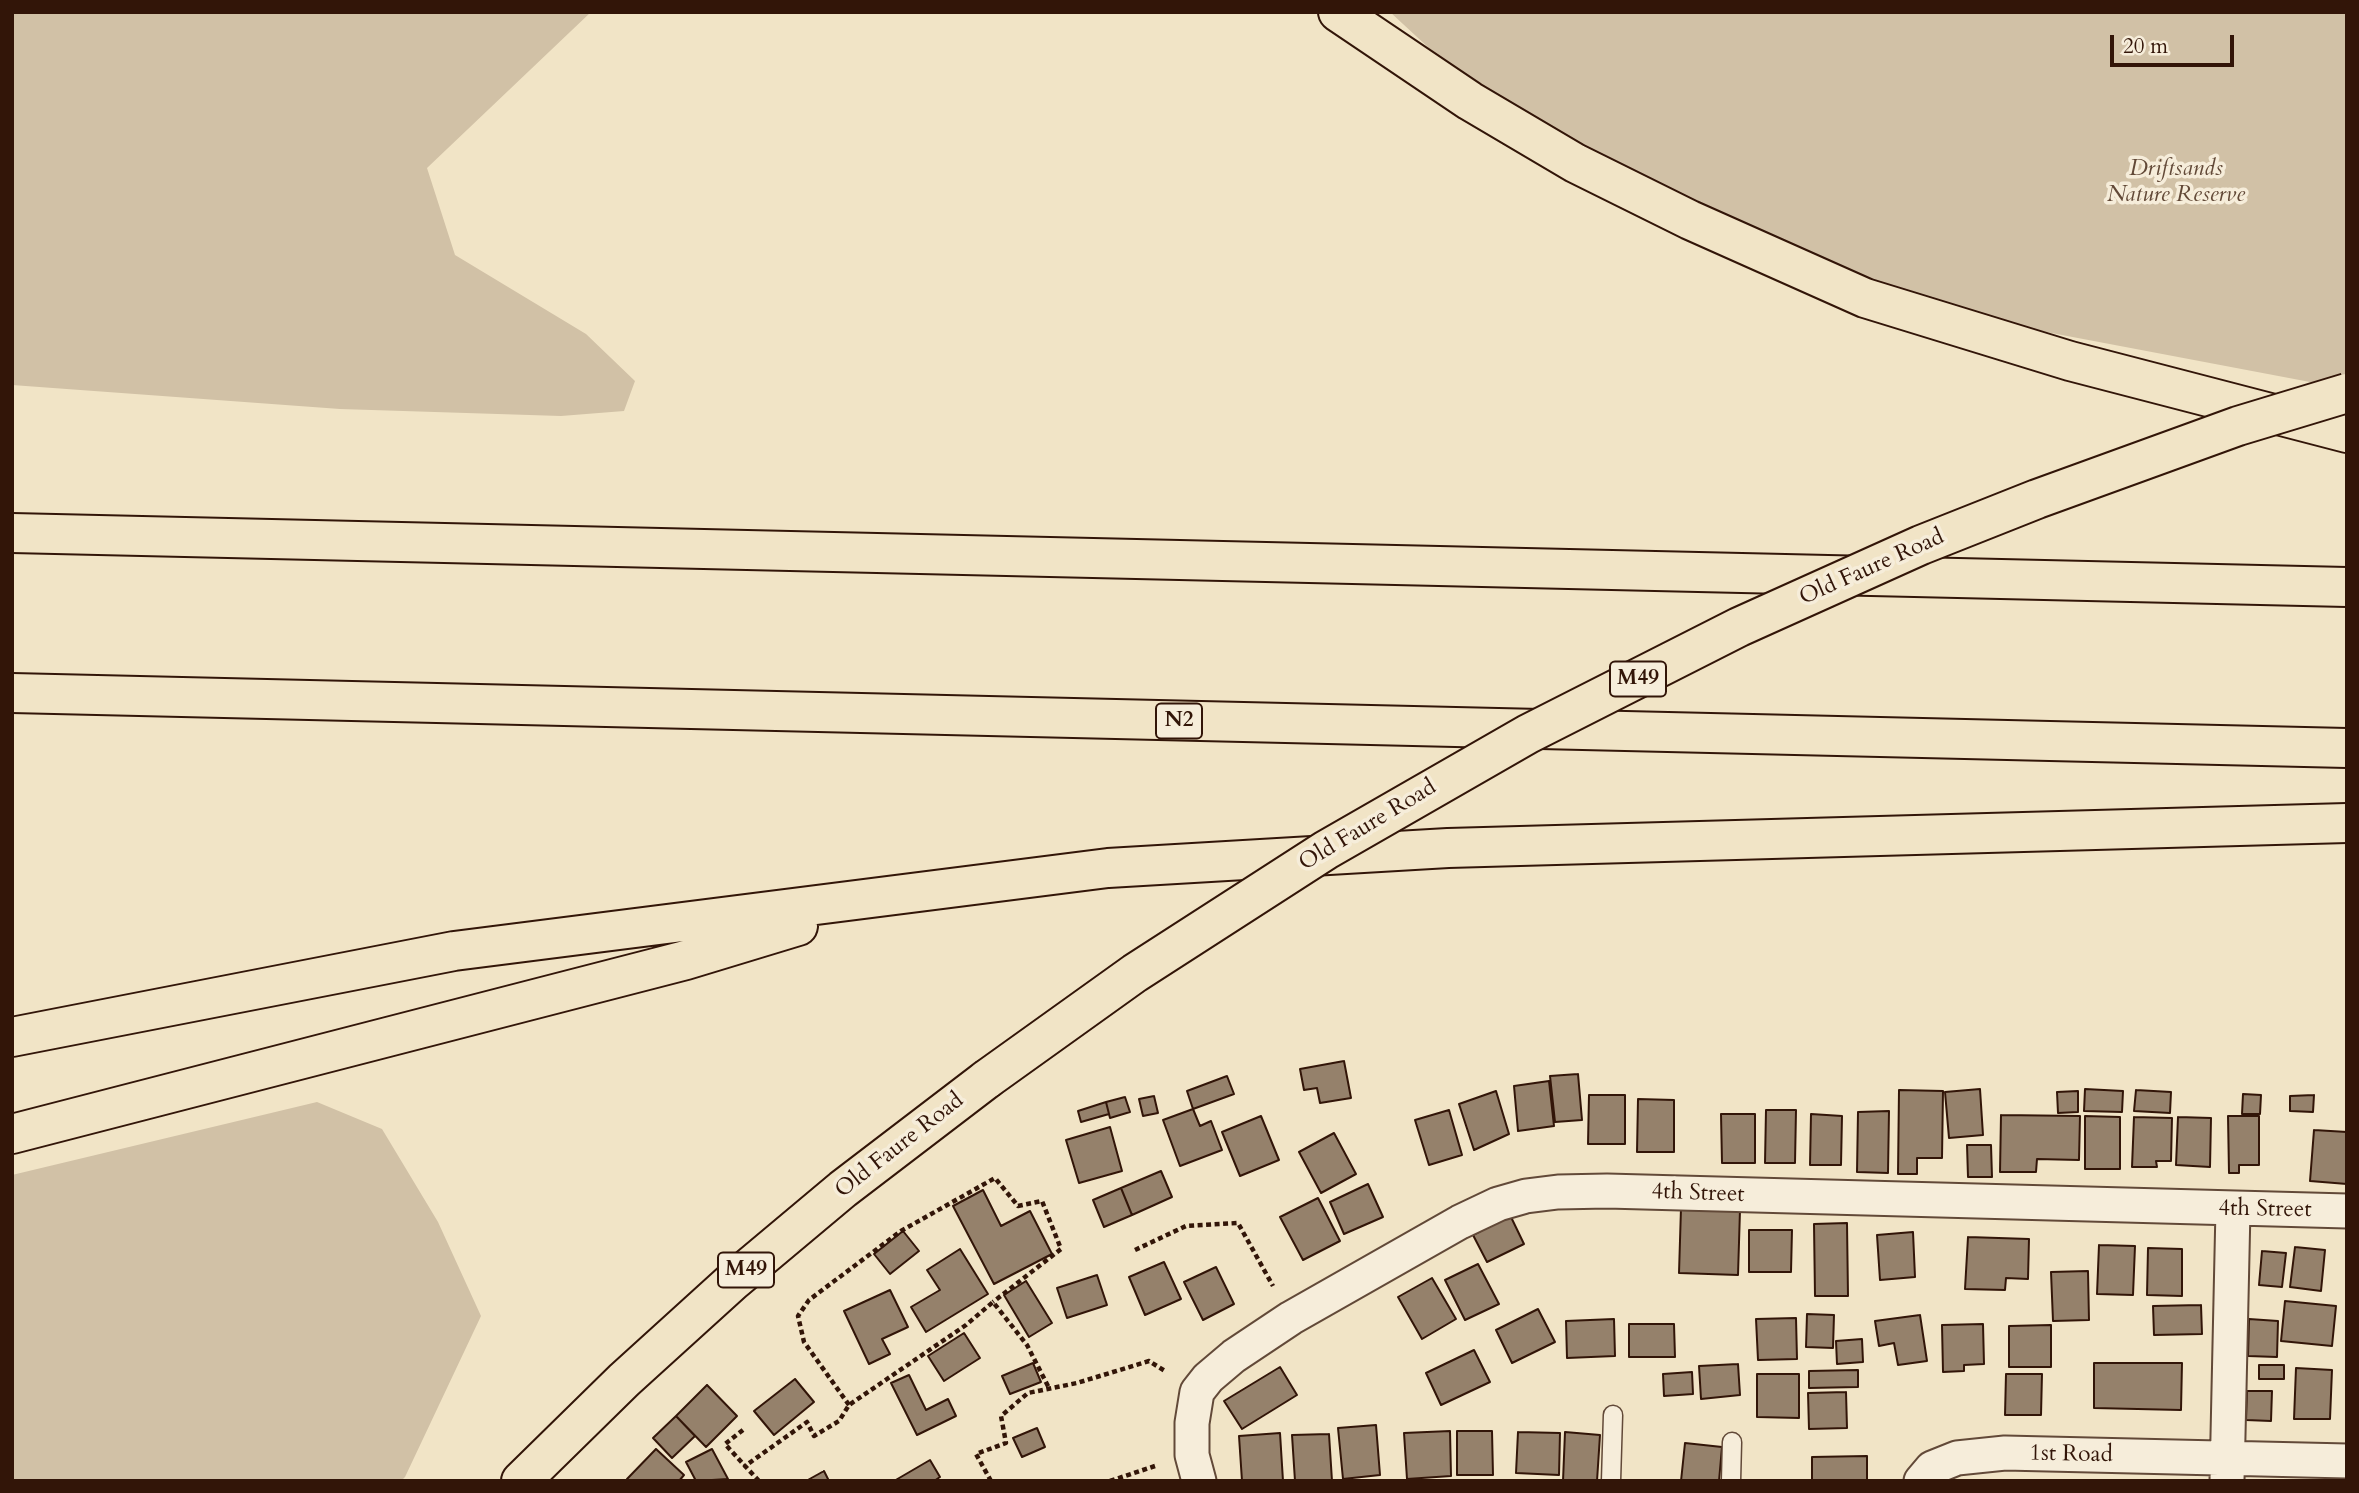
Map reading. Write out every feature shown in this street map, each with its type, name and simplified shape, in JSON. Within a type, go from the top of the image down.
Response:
[{"type":"main road","points":[[1338,12],[1470,101],[1575,163],[1690,220],[1865,298],[2070,361],[2347,433]]},
{"type":"main road","name":"Old Faure Road","points":[[521,1481],[624,1380],[732,1282],[843,1189],[987,1079],[1125,980],[1337,844],[1528,734],[1739,627],[1921,545],[2037,499],[2238,426],[2347,393]]},
{"type":"main road","points":[[12,533],[2347,587]]},
{"type":"main road","name":"N2","points":[[12,693],[2347,748]]},
{"type":"main road","points":[[12,1037],[454,951],[1108,868],[1448,848],[2347,824]]},
{"type":"main road","points":[[12,1134],[686,960],[900,895]]},
{"type":"street","name":"4th Street","points":[[1197,1392],[1234,1356],[1291,1318],[1460,1222],[1498,1204],[1558,1192],[2347,1211]]},
{"type":"street","points":[[2228,1469],[2233,1209]]},
{"type":"street","points":[[1196,1468],[1197,1392]]},
{"type":"street","name":"1st Road","points":[[1921,1481],[1932,1468],[1957,1458],[2005,1453],[2228,1469],[2347,1461]]},
{"type":"lane","points":[[1611,1481],[1613,1415]]},
{"type":"lane","points":[[1731,1481],[1732,1442]]},
{"type":"path","points":[[745,1466],[807,1422],[814,1436],[839,1421],[849,1405],[966,1325],[1061,1249],[1042,1201],[1018,1206],[996,1178],[901,1231],[809,1300],[798,1316],[804,1342],[849,1405]]},
{"type":"path","points":[[1135,1250],[1186,1226],[1238,1223],[1291,1318]]},
{"type":"path","points":[[993,1302],[1027,1345],[1049,1388]]},
{"type":"path","points":[[991,1481],[976,1454],[1006,1443],[1001,1416],[1028,1393],[1077,1383],[1149,1361],[1197,1392]]},
{"type":"path","points":[[743,1430],[725,1444],[759,1481]]},
{"type":"path","points":[[1110,1481],[1196,1468]]},
{"type":"green space","points":[[12,12],[591,12],[427,168],[455,255],[586,334],[635,381],[624,411],[561,416],[340,409],[12,385]]},
{"type":"green space","name":"Driftsands Nature Reserve","points":[[1390,12],[2347,12],[2347,389],[1909,306],[1509,122]]},
{"type":"green space","points":[[317,1102],[382,1129],[438,1222],[481,1316],[405,1477],[401,1481],[12,1481],[12,1175]]},
{"type":"building","points":[[1344,1061],[1351,1098],[1320,1103],[1317,1088],[1304,1090],[1300,1069]]},
{"type":"building","points":[[1578,1074],[1582,1120],[1555,1122],[1550,1076]]},
{"type":"building","points":[[1227,1076],[1234,1094],[1193,1109],[1187,1091]]},
{"type":"building","points":[[1549,1081],[1554,1126],[1518,1131],[1514,1086]]},
{"type":"building","points":[[1980,1089],[1983,1135],[1949,1138],[1945,1092]]},
{"type":"building","points":[[2085,1089],[2123,1091],[2122,1112],[2084,1111]]},
{"type":"building","points":[[1899,1090],[1943,1091],[1942,1158],[1917,1158],[1917,1174],[1898,1174]]},
{"type":"building","points":[[2136,1090],[2171,1092],[2170,1113],[2134,1111]]},
{"type":"building","points":[[1496,1091],[1509,1134],[1474,1150],[1459,1104]]},
{"type":"building","points":[[2078,1091],[2078,1112],[2058,1113],[2057,1092]]},
{"type":"building","points":[[2243,1094],[2261,1095],[2260,1114],[2242,1114]]},
{"type":"building","points":[[1589,1095],[1625,1095],[1625,1144],[1588,1144]]},
{"type":"building","points":[[2314,1095],[2313,1112],[2290,1111],[2290,1096]]},
{"type":"building","points":[[1154,1096],[1158,1113],[1143,1116],[1139,1099]]},
{"type":"building","points":[[1125,1097],[1130,1112],[1110,1118],[1106,1102]]},
{"type":"building","points":[[1638,1099],[1674,1100],[1674,1152],[1637,1152]]},
{"type":"building","points":[[1106,1102],[1109,1114],[1081,1122],[1078,1111]]},
{"type":"building","points":[[1193,1109],[1200,1126],[1211,1121],[1222,1150],[1180,1166],[1163,1120]]},
{"type":"building","points":[[1449,1110],[1462,1155],[1429,1165],[1415,1120]]},
{"type":"building","points":[[1766,1110],[1796,1110],[1795,1163],[1765,1163]]},
{"type":"building","points":[[1889,1111],[1888,1173],[1857,1172],[1858,1112]]},
{"type":"building","points":[[1721,1114],[1755,1114],[1755,1163],[1722,1163]]},
{"type":"building","points":[[1811,1114],[1842,1116],[1841,1165],[1810,1165]]},
{"type":"building","points":[[2001,1115],[2080,1116],[2079,1160],[2037,1159],[2036,1172],[2000,1172]]},
{"type":"building","points":[[1261,1116],[1279,1160],[1240,1176],[1222,1132]]},
{"type":"building","points":[[2085,1116],[2120,1117],[2120,1169],[2085,1169]]},
{"type":"building","points":[[2228,1116],[2259,1116],[2259,1165],[2239,1165],[2239,1173],[2229,1173]]},
{"type":"building","points":[[2134,1117],[2172,1118],[2171,1161],[2156,1161],[2157,1167],[2132,1167]]},
{"type":"building","points":[[2178,1117],[2211,1118],[2210,1167],[2176,1165]]},
{"type":"building","points":[[1110,1127],[1122,1171],[1079,1183],[1066,1140]]},
{"type":"building","points":[[2314,1130],[2347,1132],[2347,1184],[2310,1181]]},
{"type":"building","points":[[1334,1133],[1356,1174],[1321,1193],[1299,1152]]},
{"type":"building","points":[[1967,1145],[1991,1145],[1992,1177],[1968,1177]]},
{"type":"building","points":[[1161,1171],[1172,1197],[1132,1215],[1121,1188]]},
{"type":"building","points":[[1368,1184],[1383,1217],[1344,1234],[1330,1202]]},
{"type":"building","points":[[1121,1188],[1132,1215],[1104,1227],[1093,1200]]},
{"type":"building","points":[[983,1190],[1001,1226],[1030,1211],[1052,1254],[994,1284],[953,1206]]},
{"type":"building","points":[[1318,1198],[1340,1241],[1303,1260],[1280,1217]]},
{"type":"building","points":[[1681,1208],[1740,1210],[1738,1275],[1679,1273]]},
{"type":"building","points":[[1510,1215],[1524,1244],[1487,1262],[1473,1235]]},
{"type":"building","points":[[1847,1223],[1848,1296],[1815,1296],[1814,1224]]},
{"type":"building","points":[[1749,1230],[1792,1230],[1791,1272],[1749,1272]]},
{"type":"building","points":[[903,1231],[919,1251],[890,1274],[874,1254]]},
{"type":"building","points":[[1913,1232],[1915,1277],[1880,1280],[1877,1235]]},
{"type":"building","points":[[1968,1237],[2029,1239],[2028,1279],[2006,1278],[2005,1290],[1965,1289]]},
{"type":"building","points":[[2099,1245],[2135,1246],[2133,1295],[2097,1294]]},
{"type":"building","points":[[2295,1247],[2325,1250],[2321,1291],[2290,1287]]},
{"type":"building","points":[[2148,1248],[2182,1249],[2182,1296],[2147,1295]]},
{"type":"building","points":[[960,1249],[988,1294],[926,1332],[911,1307],[940,1290],[927,1270]]},
{"type":"building","points":[[2262,1251],[2286,1253],[2282,1287],[2259,1285]]},
{"type":"building","points":[[1164,1262],[1181,1299],[1145,1315],[1129,1277]]},
{"type":"building","points":[[1478,1264],[1499,1304],[1465,1320],[1445,1280]]},
{"type":"building","points":[[1216,1267],[1234,1304],[1203,1320],[1184,1282]]},
{"type":"building","points":[[2088,1271],[2089,1320],[2053,1321],[2051,1272]]},
{"type":"building","points":[[1097,1275],[1107,1305],[1067,1318],[1057,1288]]},
{"type":"building","points":[[1432,1278],[1456,1319],[1422,1339],[1398,1297]]},
{"type":"building","points":[[1026,1281],[1052,1323],[1029,1337],[1004,1295]]},
{"type":"building","points":[[890,1290],[908,1327],[882,1339],[890,1354],[869,1364],[844,1311]]},
{"type":"building","points":[[2285,1301],[2336,1306],[2332,1346],[2281,1341]]},
{"type":"building","points":[[2201,1305],[2202,1334],[2154,1335],[2153,1306]]},
{"type":"building","points":[[1538,1309],[1555,1342],[1512,1363],[1496,1330]]},
{"type":"building","points":[[1807,1314],[1834,1315],[1833,1348],[1806,1347]]},
{"type":"building","points":[[1920,1315],[1927,1361],[1898,1365],[1894,1343],[1879,1346],[1875,1321]]},
{"type":"building","points":[[1796,1318],[1797,1359],[1758,1360],[1756,1319]]},
{"type":"building","points":[[1614,1319],[1615,1356],[1567,1358],[1566,1321]]},
{"type":"building","points":[[2249,1319],[2278,1321],[2277,1357],[2248,1356]]},
{"type":"building","points":[[1629,1324],[1674,1324],[1675,1357],[1629,1357]]},
{"type":"building","points":[[1983,1324],[1984,1364],[1964,1365],[1964,1371],[1943,1372],[1942,1325]]},
{"type":"building","points":[[2051,1325],[2051,1367],[2009,1367],[2009,1326]]},
{"type":"building","points":[[964,1333],[980,1358],[944,1381],[928,1356]]},
{"type":"building","points":[[1862,1339],[1863,1362],[1837,1364],[1836,1341]]},
{"type":"building","points":[[1474,1350],[1490,1382],[1441,1405],[1426,1373]]},
{"type":"building","points":[[1033,1363],[1041,1382],[1010,1394],[1002,1376]]},
{"type":"building","points":[[2094,1363],[2182,1363],[2181,1410],[2094,1408]]},
{"type":"building","points":[[1738,1364],[1740,1395],[1701,1399],[1699,1366]]},
{"type":"building","points":[[2259,1365],[2284,1365],[2284,1379],[2259,1379]]},
{"type":"building","points":[[1280,1367],[1297,1395],[1242,1429],[1224,1401]]},
{"type":"building","points":[[2296,1368],[2332,1370],[2330,1419],[2294,1419]]},
{"type":"building","points":[[1858,1370],[1858,1387],[1809,1388],[1809,1371]]},
{"type":"building","points":[[1692,1372],[1693,1394],[1664,1396],[1663,1374]]},
{"type":"building","points":[[1757,1374],[1799,1374],[1799,1418],[1757,1417]]},
{"type":"building","points":[[2006,1374],[2042,1374],[2041,1415],[2005,1415]]},
{"type":"building","points":[[909,1375],[926,1410],[948,1399],[956,1416],[917,1435],[891,1383]]},
{"type":"building","points":[[795,1379],[814,1402],[774,1435],[754,1411]]},
{"type":"building","points":[[707,1385],[737,1416],[706,1447],[676,1416]]},
{"type":"building","points":[[2247,1391],[2272,1391],[2271,1421],[2246,1420]]},
{"type":"building","points":[[1846,1392],[1847,1428],[1809,1429],[1808,1393]]},
{"type":"building","points":[[676,1416],[695,1436],[672,1458],[653,1438]]},
{"type":"building","points":[[1376,1425],[1380,1475],[1343,1479],[1338,1428]]},
{"type":"building","points":[[1037,1428],[1045,1447],[1022,1457],[1013,1438]]},
{"type":"building","points":[[1450,1431],[1451,1476],[1407,1479],[1404,1433]]},
{"type":"building","points":[[1457,1431],[1492,1431],[1493,1475],[1457,1475]]},
{"type":"building","points":[[1518,1432],[1560,1433],[1559,1475],[1516,1473]]},
{"type":"building","points":[[1565,1432],[1600,1435],[1597,1481],[1563,1481]]},
{"type":"building","points":[[1280,1433],[1283,1481],[1242,1481],[1239,1436]]},
{"type":"building","points":[[1329,1434],[1332,1481],[1295,1481],[1292,1435]]},
{"type":"building","points":[[1685,1443],[1722,1447],[1719,1481],[1681,1481]]},
{"type":"building","points":[[656,1449],[684,1475],[679,1481],[629,1481],[627,1479]]},
{"type":"building","points":[[712,1449],[728,1479],[696,1481],[686,1462]]},
{"type":"building","points":[[1867,1456],[1867,1481],[1812,1481],[1812,1457]]},
{"type":"building","points":[[930,1460],[940,1477],[934,1481],[894,1481]]},
{"type":"building","points":[[824,1471],[829,1481],[806,1481]]}]
